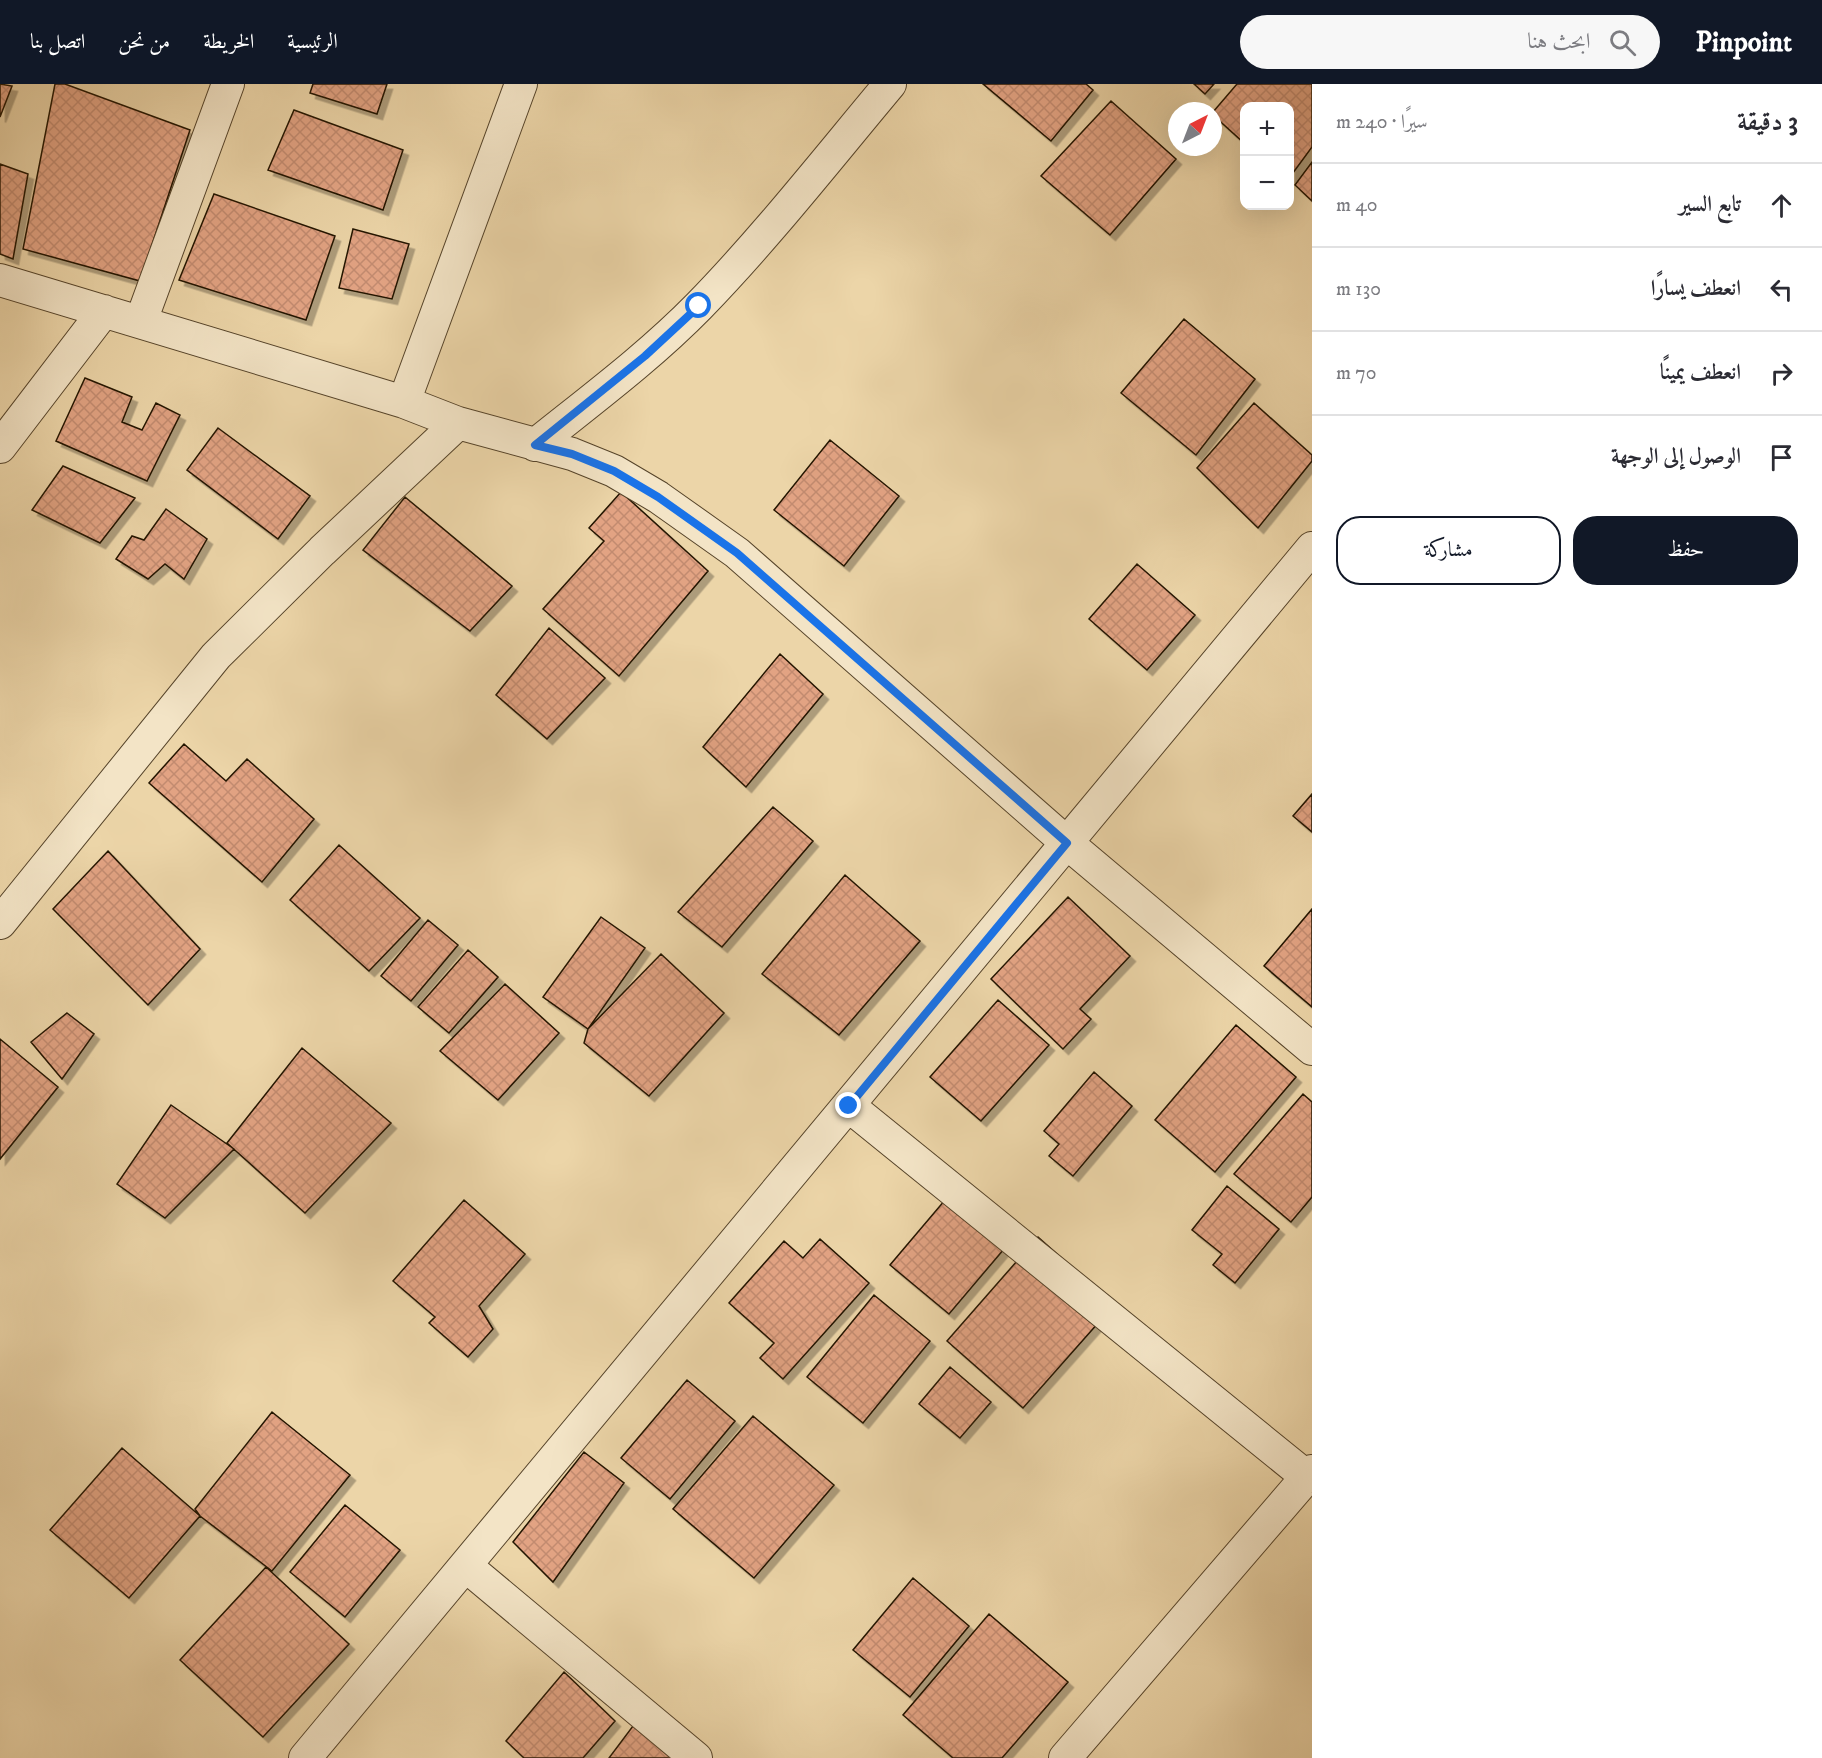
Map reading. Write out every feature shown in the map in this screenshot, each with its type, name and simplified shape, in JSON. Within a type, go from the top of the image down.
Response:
[{"type":"street","points":[[141,321],[228,84]]},
{"type":"street","points":[[404,402],[521,84]]},
{"type":"street","points":[[535,445],[645,356],[699,306],[774,222],[890,84]]},
{"type":"street","points":[[0,280],[404,402],[458,423],[572,454],[614,471],[658,497],[737,553],[1067,843],[1312,1049]]},
{"type":"street","points":[[0,447],[104,311]]},
{"type":"street","points":[[0,923],[216,656],[458,423]]},
{"type":"street","points":[[305,1758],[1312,548]]},
{"type":"street","points":[[849,1106],[1310,1474],[1065,1758]]},
{"type":"street","points":[[466,1566],[696,1758]]},
{"type":"building","points":[[0,84],[12,86],[0,117]]},
{"type":"building","points":[[55,84],[65,84],[190,130],[140,281],[23,249]]},
{"type":"building","points":[[313,84],[387,84],[377,114],[310,93]]},
{"type":"building","points":[[983,84],[1086,84],[1093,90],[1051,141]]},
{"type":"building","points":[[1194,84],[1214,84],[1205,94]]},
{"type":"building","points":[[1237,84],[1312,84],[1312,147],[1294,172],[1294,102],[1240,102],[1240,139],[1222,123],[1222,102]]},
{"type":"building","points":[[1111,101],[1168,152],[1168,156],[1176,159],[1110,235],[1041,176]]},
{"type":"building","points":[[294,110],[403,150],[383,210],[268,170]]},
{"type":"building","points":[[1312,162],[1312,201],[1295,185]]},
{"type":"building","points":[[0,164],[28,174],[13,259],[0,254]]},
{"type":"building","points":[[214,194],[335,236],[306,320],[179,280]]},
{"type":"building","points":[[353,229],[409,244],[392,299],[339,288]]},
{"type":"building","points":[[1184,319],[1255,379],[1196,455],[1121,393]]},
{"type":"building","points":[[85,378],[132,397],[122,422],[142,430],[156,403],[180,415],[147,481],[56,441]]},
{"type":"building","points":[[1254,403],[1312,455],[1312,461],[1258,528],[1197,468]]},
{"type":"building","points":[[218,428],[310,496],[278,539],[187,470]]},
{"type":"building","points":[[830,440],[899,496],[844,566],[774,510]]},
{"type":"building","points":[[63,466],[135,498],[100,543],[32,510]]},
{"type":"building","points":[[621,492],[708,571],[619,676],[543,609],[604,541],[589,528]]},
{"type":"building","points":[[405,497],[512,586],[470,631],[363,550]]},
{"type":"building","points":[[166,509],[207,539],[184,579],[165,564],[148,579],[116,559],[132,536],[144,540]]},
{"type":"building","points":[[1137,564],[1195,615],[1147,670],[1089,619]]},
{"type":"building","points":[[549,628],[605,678],[547,739],[496,695]]},
{"type":"building","points":[[780,654],[823,694],[746,787],[703,747]]},
{"type":"building","points":[[184,744],[226,781],[247,759],[314,819],[262,882],[149,783]]},
{"type":"building","points":[[1312,794],[1312,832],[1293,816]]},
{"type":"building","points":[[773,807],[813,841],[722,947],[678,912]]},
{"type":"building","points":[[339,845],[420,918],[369,971],[290,900]]},
{"type":"building","points":[[108,851],[200,949],[148,1005],[53,909]]},
{"type":"building","points":[[845,875],[920,941],[839,1035],[762,974]]},
{"type":"building","points":[[1068,897],[1130,956],[1080,1009],[1091,1019],[1063,1049],[991,979]]},
{"type":"building","points":[[1312,909],[1312,1007],[1264,966]]},
{"type":"building","points":[[601,917],[645,948],[588,1029],[543,997]]},
{"type":"building","points":[[428,920],[458,945],[411,1001],[381,976]]},
{"type":"building","points":[[468,950],[498,977],[449,1033],[418,1007]]},
{"type":"building","points":[[661,954],[724,1013],[649,1096],[584,1043],[588,1029]]},
{"type":"building","points":[[505,984],[559,1033],[498,1100],[440,1051]]},
{"type":"building","points":[[998,1000],[1049,1045],[981,1121],[930,1077]]},
{"type":"building","points":[[67,1013],[94,1034],[62,1079],[31,1042]]},
{"type":"building","points":[[1236,1025],[1296,1077],[1215,1172],[1155,1120]]},
{"type":"building","points":[[0,1039],[58,1087],[0,1159]]},
{"type":"building","points":[[302,1048],[391,1123],[305,1213],[227,1143]]},
{"type":"building","points":[[1094,1072],[1132,1106],[1073,1176],[1049,1156],[1059,1144],[1044,1131]]},
{"type":"building","points":[[1303,1094],[1312,1102],[1312,1197],[1291,1222],[1234,1174]]},
{"type":"building","points":[[171,1105],[234,1149],[165,1218],[117,1184]]},
{"type":"building","points":[[1227,1186],[1279,1229],[1235,1283],[1213,1265],[1222,1254],[1192,1230]]},
{"type":"building","points":[[464,1200],[525,1254],[479,1306],[493,1329],[468,1357],[429,1323],[435,1317],[393,1281]]},
{"type":"building","points":[[945,1200],[1004,1249],[949,1314],[890,1265]]},
{"type":"building","points":[[1038,1237],[1114,1305],[1023,1408],[947,1341]]},
{"type":"building","points":[[820,1239],[869,1283],[783,1379],[760,1358],[774,1343],[729,1303],[784,1241],[803,1258]]},
{"type":"building","points":[[874,1295],[930,1341],[863,1423],[807,1377]]},
{"type":"building","points":[[950,1367],[991,1402],[960,1438],[919,1404]]},
{"type":"building","points":[[687,1380],[735,1421],[670,1499],[621,1458]]},
{"type":"building","points":[[272,1412],[350,1475],[272,1571],[200,1516],[195,1509]]},
{"type":"building","points":[[753,1416],[834,1485],[754,1578],[673,1509]]},
{"type":"building","points":[[122,1448],[200,1516],[129,1598],[50,1530]]},
{"type":"building","points":[[584,1452],[624,1483],[553,1582],[513,1542]]},
{"type":"building","points":[[345,1505],[400,1550],[345,1617],[290,1572]]},
{"type":"building","points":[[266,1567],[349,1644],[263,1737],[180,1660]]},
{"type":"building","points":[[913,1578],[969,1626],[910,1697],[853,1650]]},
{"type":"building","points":[[989,1614],[1068,1682],[1002,1758],[953,1758],[903,1715]]},
{"type":"building","points":[[564,1672],[615,1721],[583,1758],[524,1758],[506,1741]]},
{"type":"building","points":[[636,1722],[681,1758],[609,1758]]},
{"type":"route","points":[[699,306],[645,356],[535,445],[572,454],[614,471],[658,497],[737,553],[1067,843],[849,1106]]}]
